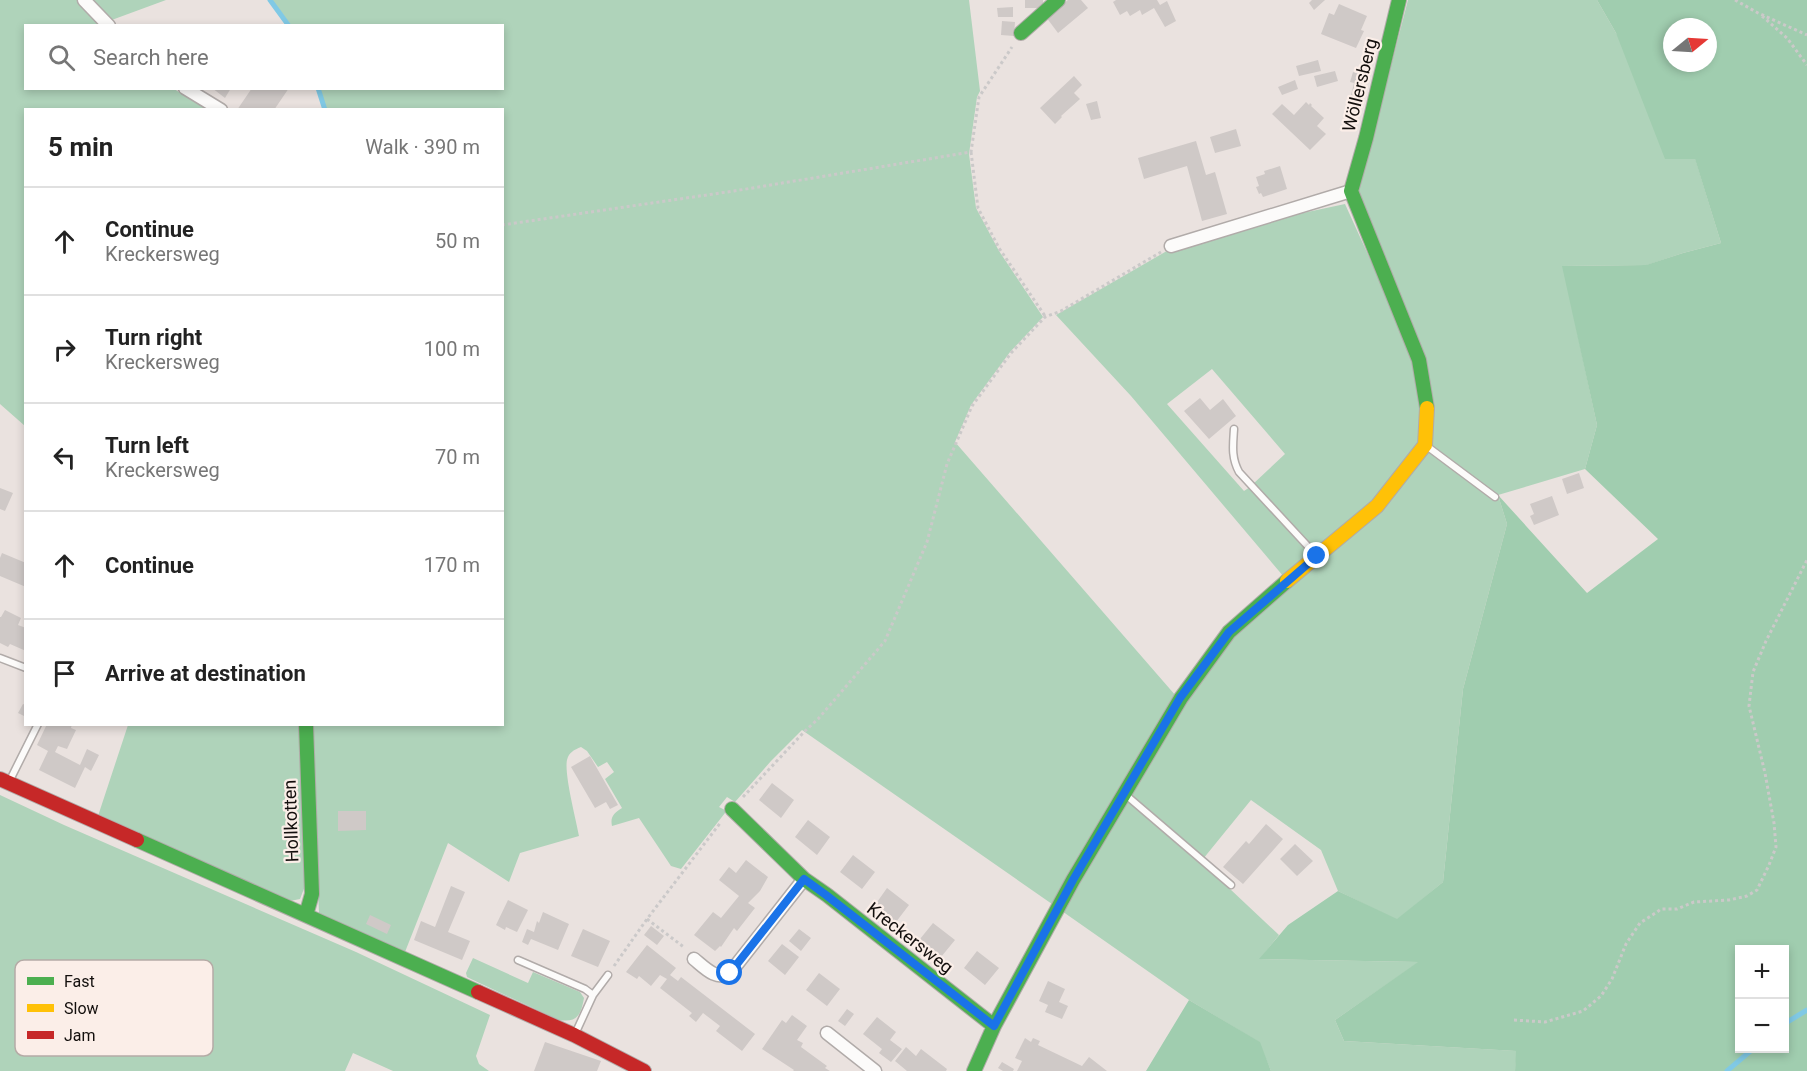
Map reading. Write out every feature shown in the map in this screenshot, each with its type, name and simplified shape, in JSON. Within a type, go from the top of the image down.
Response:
[{"type":"street","points":[[84,0],[107,24]]},
{"type":"street","points":[[1021,33],[1058,0]]},
{"type":"street","name":"Wöllersberg","points":[[1353,184],[1400,0]]},
{"type":"street","points":[[188,90],[218,108]]},
{"type":"street","points":[[974,1071],[994,1026],[1073,880],[1180,698],[1229,632],[1377,506],[1425,445],[1428,412],[1419,360],[1353,184],[1172,246]]},
{"type":"street","name":"Hollkotten","points":[[306,726],[312,894],[306,915]]},
{"type":"street","points":[[4,781],[574,1035],[644,1071]]},
{"type":"street","name":"Kreckersweg","points":[[732,809],[804,879],[994,1026]]},
{"type":"street","points":[[694,959],[712,974],[725,976],[730,973],[804,879]]},
{"type":"street","points":[[828,1033],[875,1071]]},
{"type":"lane","points":[[1234,429],[1232,452],[1239,472],[1317,556]]},
{"type":"lane","points":[[1425,445],[1495,498]]},
{"type":"lane","points":[[0,658],[24,667]]},
{"type":"lane","points":[[4,781],[37,726]]},
{"type":"lane","points":[[1124,793],[1231,885]]},
{"type":"lane","points":[[518,960],[585,989],[593,995]]},
{"type":"lane","points":[[574,1035],[593,995],[608,975]]},
{"type":"path","points":[[1735,0],[1758,13],[1807,34]]},
{"type":"path","points":[[1758,13],[1787,38],[1807,64]]},
{"type":"path","points":[[1021,33],[979,97],[971,152],[978,208],[999,248],[1046,317]]},
{"type":"path","points":[[504,225],[734,191],[971,152]]},
{"type":"path","points":[[608,975],[647,919],[732,809],[818,719],[885,641],[927,542],[947,464],[972,406],[1011,353],[1046,317],[1061,311],[1172,246]]},
{"type":"path","points":[[1514,1020],[1545,1022],[1583,1011],[1601,996],[1612,979],[1626,944],[1640,923],[1661,909],[1677,909],[1694,902],[1730,900],[1747,896],[1757,890],[1776,847],[1765,772],[1749,706],[1754,672],[1766,641],[1807,560]]},
{"type":"path","points":[[647,919],[689,951],[694,959]]},
{"type":"green space","points":[[0,0],[81,0],[104,24],[24,24],[24,90],[176,90],[205,108],[24,108],[24,425],[0,404]]},
{"type":"green space","points":[[88,0],[166,0],[109,21]]},
{"type":"green space","points":[[272,0],[969,0],[980,91],[977,97],[969,154],[976,208],[999,251],[1043,317],[1010,352],[971,405],[955,442],[1176,696],[1052,904],[802,730],[735,802],[727,797],[719,807],[725,810],[725,813],[681,869],[671,866],[639,818],[612,826],[613,816],[622,808],[605,779],[614,772],[607,762],[598,767],[587,751],[581,747],[574,750],[567,760],[569,786],[579,836],[520,853],[509,882],[448,843],[405,952],[319,913],[311,726],[504,726],[504,108],[326,108],[320,90],[504,90],[504,24],[290,24]]},
{"type":"green space","points":[[1408,0],[1597,0],[1695,158],[1721,243],[1647,265],[1563,266],[1597,425],[1585,469],[1498,495],[1428,444],[1431,412],[1357,197]]},
{"type":"green space","points":[[1597,0],[1807,0],[1807,1071],[1515,1071],[1516,1051],[1344,1041],[1335,1020],[1418,962],[1259,959],[1288,925],[1338,891],[1397,919],[1443,882],[1463,689],[1507,524],[1498,495],[1587,593],[1658,539],[1585,469],[1597,425],[1562,266],[1646,265],[1721,243],[1695,159],[1665,159],[1616,33]]},
{"type":"green space","points":[[1345,204],[1416,360],[1422,444],[1375,503],[1317,552],[1253,484],[1285,454],[1212,369],[1167,404],[1244,491],[1250,487],[1313,555],[1284,577],[1131,396],[1056,315],[1172,248],[1256,223]]},
{"type":"green space","points":[[1425,448],[1494,501],[1498,495],[1507,524],[1463,689],[1443,882],[1397,920],[1338,891],[1321,850],[1251,800],[1203,859],[1128,793],[1230,635]]},
{"type":"green space","points":[[128,726],[302,726],[305,886],[300,899],[290,901],[98,816]]},
{"type":"green space","points":[[0,795],[356,952],[490,1015],[476,1056],[479,1064],[489,1071],[393,1071],[353,1053],[345,1071],[0,1071]]},
{"type":"green space","points":[[1125,797],[1231,887],[1230,889],[1279,935],[1260,959],[1419,962],[1335,1020],[1344,1041],[1517,1051],[1515,1071],[1271,1071],[1259,1042],[1189,1000],[1059,909]]},
{"type":"green space","points":[[473,958],[528,983],[533,972],[580,992],[584,998],[582,1009],[574,1019],[559,1020],[467,977],[466,973]]},
{"type":"green space","points":[[1189,1000],[1260,1042],[1271,1071],[1146,1071]]},
{"type":"building","points":[[1025,0],[1043,0],[1043,8],[1025,8]]},
{"type":"building","points":[[1068,0],[1081,0],[1088,8],[1058,33],[1046,17]]},
{"type":"building","points":[[1116,0],[1157,0],[1160,5],[1167,1],[1176,21],[1165,27],[1154,8],[1142,15],[1140,10],[1130,16],[1127,11],[1120,15],[1113,2]]},
{"type":"building","points":[[1312,0],[1325,0],[1314,10],[1309,3]]},
{"type":"building","points":[[1339,4],[1367,16],[1361,30],[1364,31],[1356,48],[1321,34],[1329,13],[1334,15]]},
{"type":"building","points":[[1013,7],[1013,17],[998,17],[997,8]]},
{"type":"building","points":[[1002,21],[1015,22],[1014,36],[1001,35]]},
{"type":"building","points":[[1318,60],[1321,71],[1299,76],[1296,66]]},
{"type":"building","points":[[1335,71],[1338,81],[1317,87],[1314,76]]},
{"type":"building","points":[[1353,72],[1365,76],[1360,97],[1351,95],[1354,83],[1350,82]]},
{"type":"building","points":[[1074,76],[1082,85],[1074,93],[1080,99],[1055,124],[1040,108]]},
{"type":"building","points":[[1295,80],[1298,89],[1282,95],[1278,87]]},
{"type":"building","points":[[215,90],[230,90],[225,98]]},
{"type":"building","points":[[251,90],[288,90],[275,108],[238,108]]},
{"type":"building","points":[[1097,101],[1101,118],[1091,120],[1086,104]]},
{"type":"building","points":[[1306,102],[1309,105],[1310,103],[1324,118],[1317,126],[1326,134],[1310,150],[1272,114],[1282,104],[1294,115]]},
{"type":"building","points":[[1236,129],[1241,146],[1215,153],[1210,137]]},
{"type":"building","points":[[1196,141],[1206,175],[1215,172],[1227,214],[1202,221],[1187,166],[1144,179],[1138,158]]},
{"type":"building","points":[[1280,166],[1287,189],[1263,197],[1256,187],[1259,186],[1256,177],[1265,174],[1264,171]]},
{"type":"building","points":[[1200,398],[1210,410],[1223,399],[1236,416],[1209,439],[1184,411]]},
{"type":"building","points":[[1579,473],[1584,488],[1567,494],[1562,479]]},
{"type":"building","points":[[0,488],[13,493],[5,511],[0,509]]},
{"type":"building","points":[[1552,496],[1559,515],[1534,525],[1530,516],[1534,514],[1530,504]]},
{"type":"building","points":[[2,553],[24,562],[24,586],[0,576]]},
{"type":"building","points":[[5,610],[21,618],[18,625],[24,627],[24,650],[10,644],[8,647],[0,643],[1,617]]},
{"type":"building","points":[[23,704],[24,704],[24,716],[18,713]]},
{"type":"building","points":[[46,726],[72,726],[71,728],[76,730],[67,749],[58,746],[55,752],[80,765],[87,749],[99,755],[91,771],[85,767],[75,788],[39,770],[48,751],[37,745]]},
{"type":"building","points":[[590,756],[618,805],[610,809],[606,802],[595,808],[571,767]]},
{"type":"building","points":[[772,783],[794,800],[781,818],[759,800]]},
{"type":"building","points":[[338,811],[366,811],[366,830],[338,831]]},
{"type":"building","points":[[808,820],[830,837],[817,855],[795,837]]},
{"type":"building","points":[[1266,824],[1283,839],[1243,884],[1223,867],[1246,841],[1249,844]]},
{"type":"building","points":[[1295,844],[1313,861],[1297,876],[1280,859]]},
{"type":"building","points":[[853,855],[875,872],[862,889],[840,872]]},
{"type":"building","points":[[746,860],[768,877],[760,891],[748,903],[755,908],[737,931],[734,928],[721,947],[715,951],[694,935],[713,912],[721,918],[739,896],[719,880],[729,867],[736,873]]},
{"type":"building","points":[[451,886],[465,892],[448,932],[470,941],[462,960],[414,940],[421,921],[435,927]]},
{"type":"building","points":[[887,888],[909,905],[896,922],[875,905]]},
{"type":"building","points":[[508,900],[528,910],[517,932],[506,927],[505,930],[496,925]]},
{"type":"building","points":[[543,912],[569,924],[558,950],[531,939],[528,945],[522,942],[527,929],[534,932]]},
{"type":"building","points":[[370,915],[391,925],[387,934],[366,924]]},
{"type":"building","points":[[933,923],[955,940],[941,957],[920,939]]},
{"type":"building","points":[[651,926],[664,936],[657,945],[644,935]]},
{"type":"building","points":[[583,929],[610,941],[598,967],[571,956]]},
{"type":"building","points":[[799,929],[811,938],[801,951],[789,941]]},
{"type":"building","points":[[782,944],[799,957],[785,975],[768,961]]},
{"type":"building","points":[[647,945],[676,968],[670,975],[678,981],[681,977],[755,1034],[742,1051],[716,1031],[720,1026],[703,1013],[696,1022],[689,1016],[692,1013],[660,988],[667,979],[660,975],[651,986],[639,976],[637,979],[626,972]]},
{"type":"building","points":[[977,951],[999,968],[985,985],[964,968]]},
{"type":"building","points":[[819,973],[840,989],[827,1006],[806,990]]},
{"type":"building","points":[[1048,981],[1065,989],[1059,1002],[1068,1006],[1062,1019],[1045,1012],[1048,1005],[1039,1001]]},
{"type":"building","points":[[847,1009],[854,1014],[845,1026],[838,1021]]},
{"type":"building","points":[[792,1015],[807,1026],[797,1040],[803,1043],[801,1047],[827,1066],[825,1068],[830,1071],[793,1071],[762,1049],[782,1020],[786,1023]]},
{"type":"building","points":[[877,1017],[896,1032],[890,1040],[902,1049],[891,1062],[879,1053],[882,1049],[863,1034]]},
{"type":"building","points":[[1025,1038],[1031,1042],[1033,1038],[1040,1041],[1038,1045],[1082,1066],[1089,1057],[1107,1071],[1017,1071],[1022,1061],[1015,1058]]},
{"type":"building","points":[[545,1042],[601,1061],[597,1071],[534,1071]]},
{"type":"building","points":[[906,1047],[916,1056],[921,1049],[947,1069],[946,1071],[907,1071],[895,1061]]},
{"type":"building","points":[[1002,1062],[1014,1069],[1013,1071],[1003,1071],[998,1068]]},
{"type":"waterway","points":[[270,0],[288,24]]},
{"type":"waterway","points":[[319,90],[324,108]]},
{"type":"waterway","points":[[1789,1021],[1807,1010]]},
{"type":"waterway","points":[[1727,1071],[1748,1053]]},
{"type":"traffic: fast","points":[[1021,33],[1058,0]]},
{"type":"traffic: fast","points":[[1399,0],[1351,191],[1419,360],[1427,408]]},
{"type":"traffic: fast","points":[[974,1071],[994,1026],[1073,880],[1181,698],[1229,632],[1287,581]]},
{"type":"traffic: fast","points":[[306,726],[312,894],[306,915]]},
{"type":"traffic: fast","points":[[732,809],[804,879],[994,1026]]},
{"type":"traffic: fast","points":[[137,840],[478,992]]},
{"type":"traffic: slow","points":[[1287,581],[1377,506],[1425,445],[1427,408]]},
{"type":"traffic: jam","points":[[0,779],[137,840]]},
{"type":"traffic: jam","points":[[478,992],[574,1035],[644,1071]]},
{"type":"route","points":[[730,973],[804,879],[994,1026],[1073,880],[1180,698],[1229,632],[1317,556]]}]
